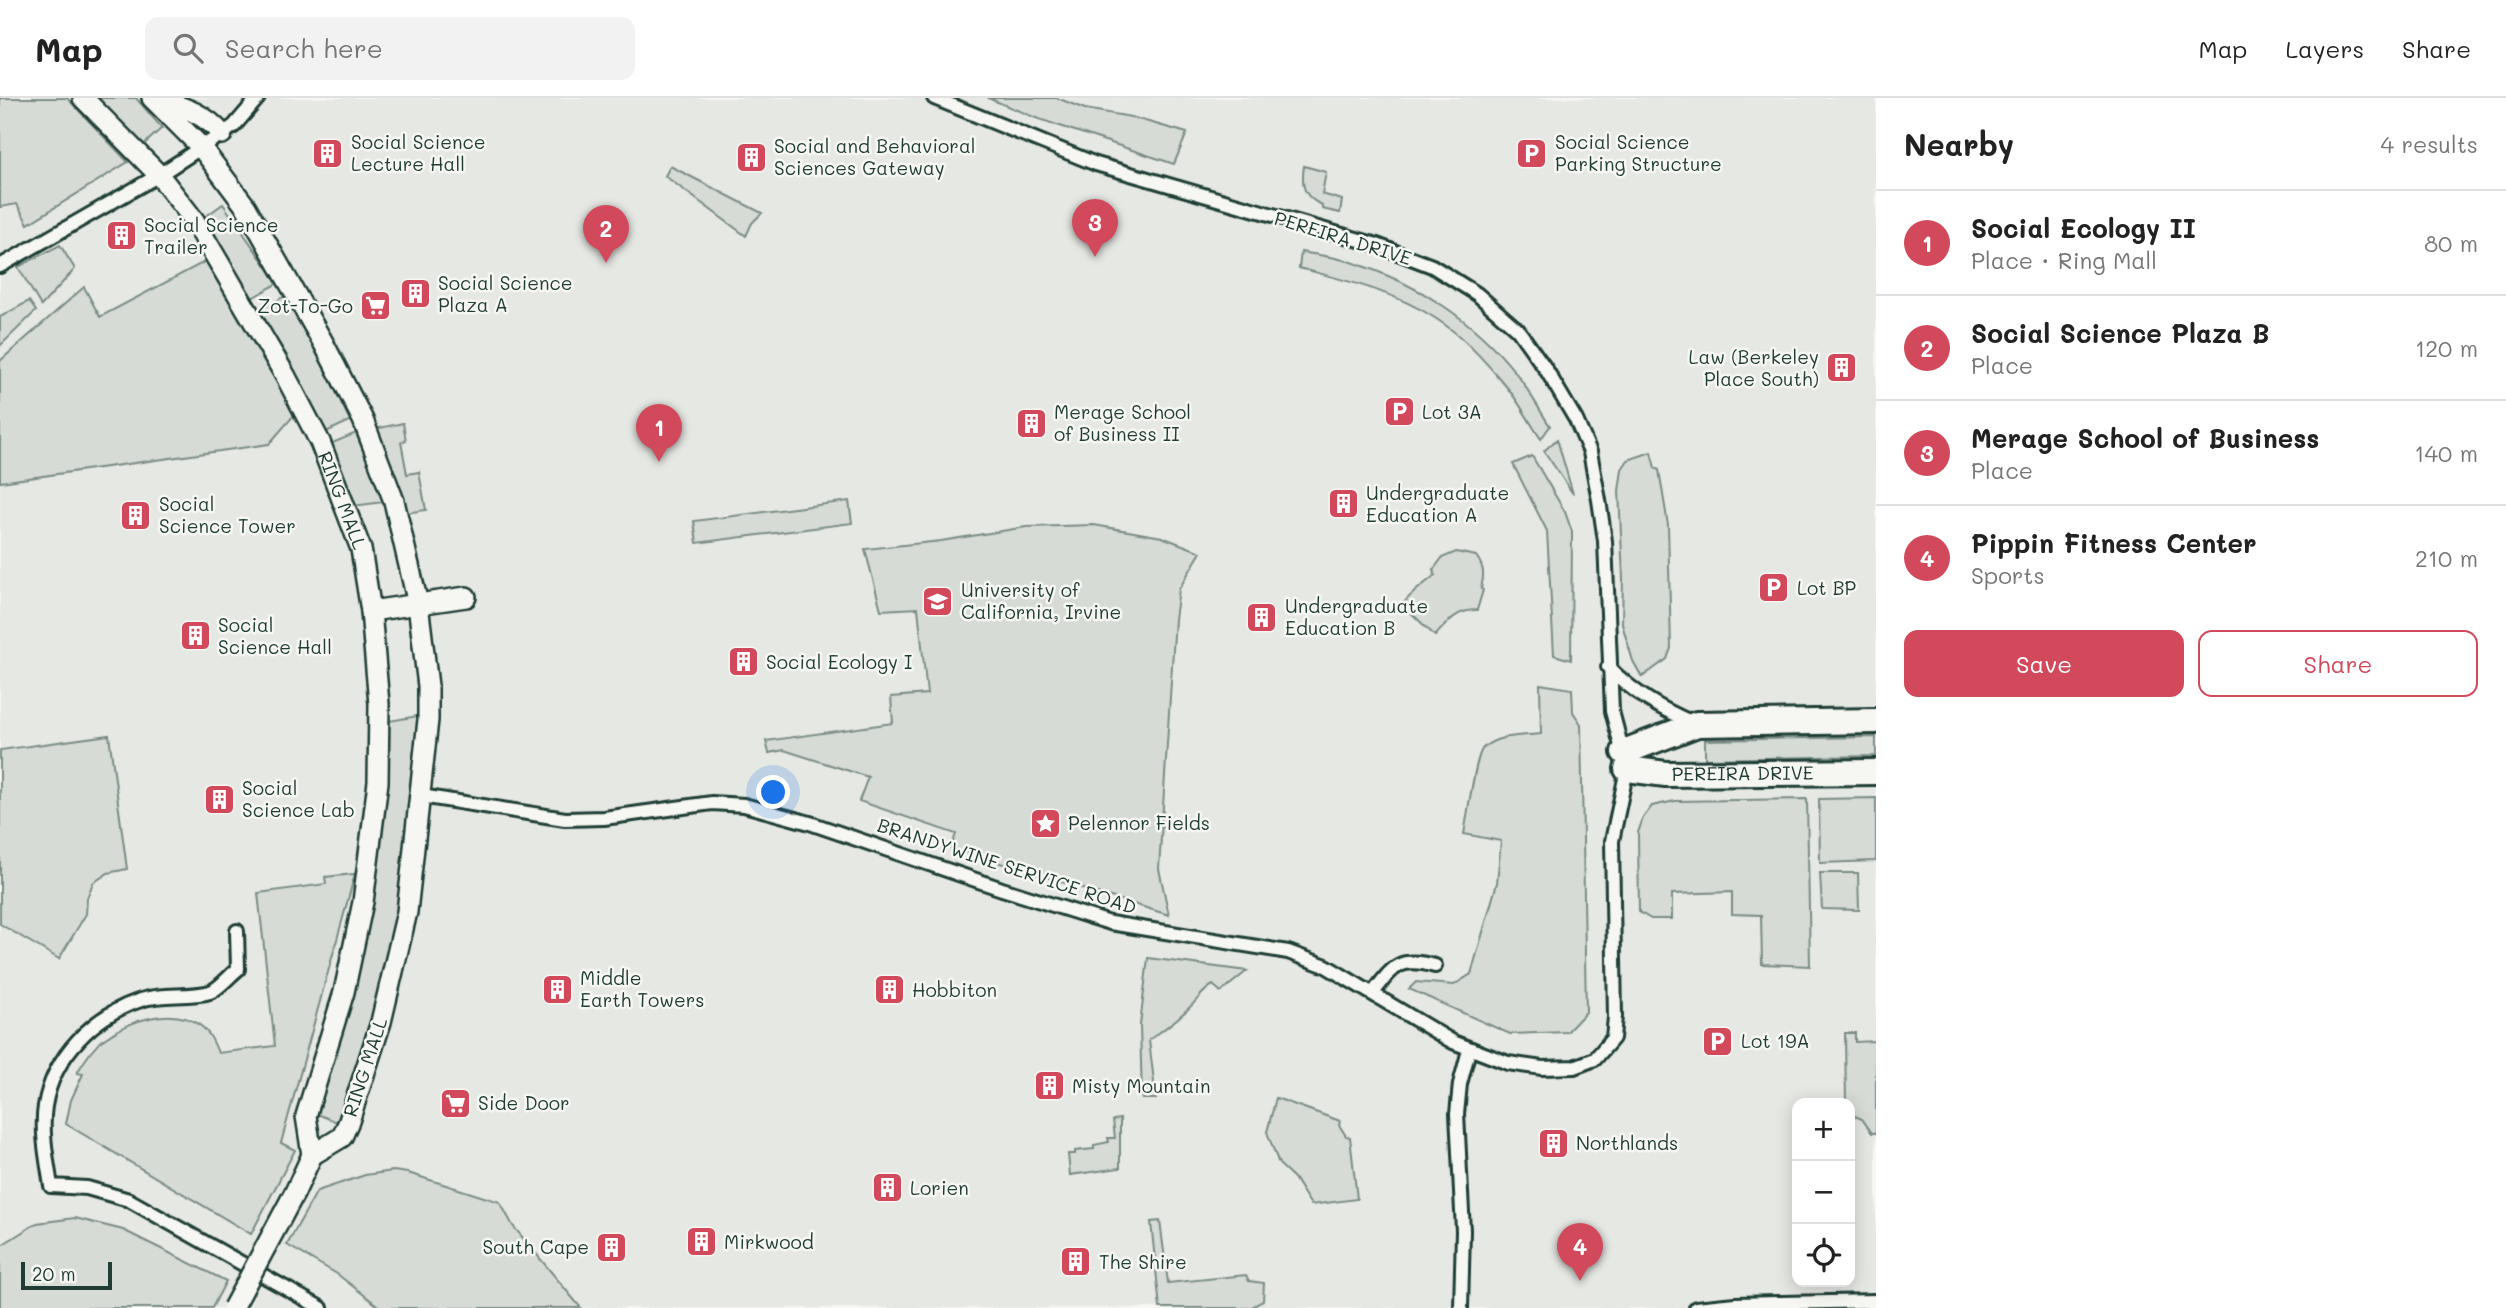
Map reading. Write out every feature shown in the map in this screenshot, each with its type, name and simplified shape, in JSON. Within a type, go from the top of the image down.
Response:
[{"type":"street","name":"RING MALL","points":[[83,98],[159,175],[194,220],[285,374],[320,442],[361,549],[372,611],[379,704],[378,782],[363,902],[344,992],[306,1116],[312,1155],[342,1137],[349,1121],[381,1022],[407,912],[421,796],[428,698],[418,604],[394,501],[363,420],[324,344],[246,207],[201,147],[153,98]]},
{"type":"street","points":[[153,98],[189,109],[211,120],[222,134]]},
{"type":"street","points":[[372,611],[466,597]]},
{"type":"street","name":"PEREIRA DRIVE","points":[[1626,760],[1653,743],[1697,724],[1876,721]]},
{"type":"street","name":"PEREIRA DRIVE","points":[[1626,760],[1666,774],[1876,772]]},
{"type":"street","points":[[233,1308],[312,1155]]},
{"type":"lane","points":[[0,266],[159,175],[222,134],[234,126],[258,98]]},
{"type":"lane","name":"PEREIRA DRIVE","points":[[934,98],[1096,164],[1377,245],[1432,266],[1477,294],[1518,330],[1576,420],[1590,452],[1605,541],[1608,667],[1612,711],[1626,760]]},
{"type":"lane","name":"PEREIRA DRIVE","points":[[1608,667],[1631,690],[1662,709],[1697,724]]},
{"type":"lane","name":"BRANDYWINE SERVICE ROAD","points":[[421,796],[565,819],[604,818],[712,803],[744,805],[810,824],[1110,923],[1288,952],[1326,966],[1469,1050],[1508,1063],[1542,1068],[1574,1067],[1595,1059],[1612,1038],[1615,1017],[1612,841],[1626,760]]},
{"type":"lane","points":[[237,931],[238,969],[211,992],[142,1000],[106,1015],[78,1040],[55,1075],[46,1105],[46,1150],[51,1185],[87,1188],[129,1200],[321,1308]]},
{"type":"lane","points":[[1373,993],[1392,968],[1401,962],[1417,961],[1435,966]]},
{"type":"lane","points":[[1461,1308],[1463,1231],[1457,1114],[1469,1050]]},
{"type":"lane","points":[[1696,1308],[1723,1304],[1876,1301]]},
{"type":"shaded area","name":"University of California, Irvine","points":[[0,98],[1876,98],[1876,1308],[0,1308]]},
{"type":"shaded area","points":[[0,98],[67,98],[128,162],[28,224],[17,204],[0,207]]},
{"type":"shaded area","points":[[96,98],[136,98],[162,128],[141,147]]},
{"type":"shaded area","points":[[988,98],[1057,98],[1085,109],[1131,117],[1187,133],[1174,164],[1036,118]]},
{"type":"shaded area","points":[[670,166],[762,213],[752,223],[746,236],[665,176]]},
{"type":"shaded area","points":[[1304,166],[1326,172],[1322,194],[1342,200],[1340,213],[1322,209],[1322,205],[1307,194],[1303,185]]},
{"type":"shaded area","points":[[223,204],[278,283],[252,298],[199,221]]},
{"type":"shaded area","points":[[60,245],[75,269],[41,306],[18,267]]},
{"type":"shaded area","points":[[1301,252],[1341,259],[1377,271],[1422,293],[1463,320],[1499,353],[1524,385],[1550,426],[1541,439],[1505,385],[1455,332],[1420,309],[1387,294],[1299,268]]},
{"type":"shaded area","points":[[208,260],[296,413],[269,444],[0,482],[0,361],[84,287],[100,317]]},
{"type":"shaded area","points":[[285,296],[321,360],[350,421],[324,433],[286,354],[258,311]]},
{"type":"shaded area","points":[[29,301],[36,311],[0,346],[0,317]]},
{"type":"shaded area","points":[[403,423],[406,441],[401,442],[407,474],[419,472],[426,510],[405,513],[375,429]]},
{"type":"shaded area","points":[[356,433],[384,502],[353,506],[330,444]]},
{"type":"shaded area","points":[[1557,439],[1573,494],[1544,451]]},
{"type":"shaded area","points":[[1651,452],[1655,468],[1659,470],[1668,525],[1671,648],[1667,659],[1642,677],[1633,661],[1622,624],[1619,491],[1622,469],[1628,460]]},
{"type":"shaded area","points":[[1532,456],[1565,512],[1572,532],[1571,660],[1554,655],[1547,531],[1513,464]]},
{"type":"shaded area","points":[[849,501],[852,523],[697,543],[694,521]]},
{"type":"shaded area","points":[[1094,525],[1162,537],[1201,552],[1179,589],[1175,619],[1159,869],[1169,915],[951,848],[956,834],[859,801],[868,777],[784,750],[769,753],[766,741],[893,723],[891,697],[927,694],[918,608],[881,610],[865,549],[941,541],[1026,527]]},
{"type":"shaded area","points":[[1456,552],[1476,556],[1479,560],[1483,590],[1477,610],[1458,615],[1435,636],[1403,605],[1435,575],[1434,569],[1442,558]]},
{"type":"shaded area","points":[[1540,684],[1572,689],[1573,712],[1581,724],[1586,1012],[1567,1032],[1510,1034],[1409,989],[1416,982],[1454,985],[1471,974],[1497,883],[1501,841],[1464,834],[1477,763],[1483,748],[1489,743],[1511,736],[1541,734]]},
{"type":"shaded area","points":[[418,716],[409,825],[394,933],[362,1052],[337,1122],[314,1113],[380,821],[389,721]]},
{"type":"shaded area","points":[[109,735],[127,869],[108,873],[93,883],[87,898],[86,914],[59,959],[0,924],[0,750]]},
{"type":"shaded area","points":[[1876,737],[1876,756],[1705,759],[1705,740]]},
{"type":"shaded area","points":[[1876,798],[1876,861],[1820,863],[1819,799]]},
{"type":"shaded area","points":[[1807,799],[1810,966],[1762,964],[1761,915],[1732,914],[1732,892],[1672,894],[1672,919],[1651,919],[1639,912],[1638,833],[1643,818],[1652,806],[1675,801]]},
{"type":"shaded area","points":[[1820,873],[1858,873],[1859,910],[1822,909]]},
{"type":"shaded area","points":[[355,874],[281,1143],[295,1150],[251,1234],[66,1124],[71,1100],[83,1074],[77,1073],[86,1059],[104,1039],[139,1021],[165,1016],[190,1020],[207,1032],[218,1053],[275,1046],[258,893],[326,884],[325,877]]},
{"type":"shaded area","points":[[1148,958],[1247,971],[1221,992],[1213,985],[1209,987],[1180,1017],[1149,1040],[1156,1099],[1142,1099],[1140,1025]]},
{"type":"shaded area","points":[[1845,1033],[1855,1033],[1855,1042],[1876,1041],[1876,1133],[1872,1133],[1862,1119],[1855,1116],[1855,1098],[1846,1098]]},
{"type":"shaded area","points":[[1276,1098],[1340,1121],[1339,1125],[1346,1136],[1350,1137],[1357,1199],[1311,1205],[1294,1178],[1279,1164],[1267,1132]]},
{"type":"shaded area","points":[[1120,1119],[1120,1168],[1070,1175],[1068,1154],[1094,1149],[1094,1145],[1109,1142],[1108,1138],[1115,1138],[1113,1120]]},
{"type":"shaded area","points":[[393,1171],[408,1173],[500,1202],[513,1226],[581,1308],[381,1308],[337,1274],[287,1245],[317,1191],[365,1175]]},
{"type":"shaded area","points":[[75,1218],[123,1230],[226,1281],[212,1308],[0,1308],[0,1246],[37,1223]]},
{"type":"shaded area","points":[[1160,1221],[1168,1283],[1246,1275],[1249,1281],[1264,1283],[1263,1301],[1250,1308],[1160,1308],[1151,1222]]},
{"type":"place","name":"Social Science Lecture Hall","points":[[328,153]]},
{"type":"place","name":"Social Science Parking Structure","points":[[1532,153]]},
{"type":"place","name":"Social and Behavioral Sciences Gateway","points":[[751,157]]},
{"type":"place","name":"Social Science Trailer","points":[[121,236]]},
{"type":"place","name":"Merage School of Business","points":[[1095,257]]},
{"type":"place","name":"Social Science Plaza B","points":[[606,263]]},
{"type":"place","name":"Social Science Plaza A","points":[[415,294]]},
{"type":"place","name":"Zot-To-Go","points":[[376,306]]},
{"type":"place","name":"Law (Berkeley Place South)","points":[[1842,368]]},
{"type":"place","name":"Lot 3A","points":[[1399,412]]},
{"type":"place","name":"Merage School of Business II","points":[[1031,423]]},
{"type":"place","name":"Social Ecology II","points":[[659,462]]},
{"type":"place","name":"Undergraduate Education A","points":[[1343,504]]},
{"type":"place","name":"Social Science Tower","points":[[136,515]]},
{"type":"place","name":"Lot BP","points":[[1774,588]]},
{"type":"place","name":"University of California, Irvine","points":[[938,601]]},
{"type":"place","name":"Undergraduate Education B","points":[[1262,617]]},
{"type":"place","name":"Social Science Hall","points":[[195,636]]},
{"type":"place","name":"Social Ecology I","points":[[743,662]]},
{"type":"place","name":"Social Science Lab","points":[[219,799]]},
{"type":"place","name":"Pelennor Fields","points":[[1045,823]]},
{"type":"place","name":"Middle Earth Towers","points":[[557,989]]},
{"type":"place","name":"Hobbiton","points":[[889,990]]},
{"type":"place","name":"Lot 19A","points":[[1718,1041]]},
{"type":"place","name":"Misty Mountain","points":[[1049,1086]]},
{"type":"place","name":"Side Door","points":[[455,1103]]},
{"type":"place","name":"Northlands","points":[[1553,1143]]},
{"type":"place","name":"Lorien","points":[[887,1188]]},
{"type":"place","name":"Mirkwood","points":[[701,1242]]},
{"type":"place","name":"South Cape","points":[[612,1247]]},
{"type":"place","name":"The Shire","points":[[1076,1262]]},
{"type":"place","name":"Pippin Fitness Center","points":[[1580,1281]]}]
